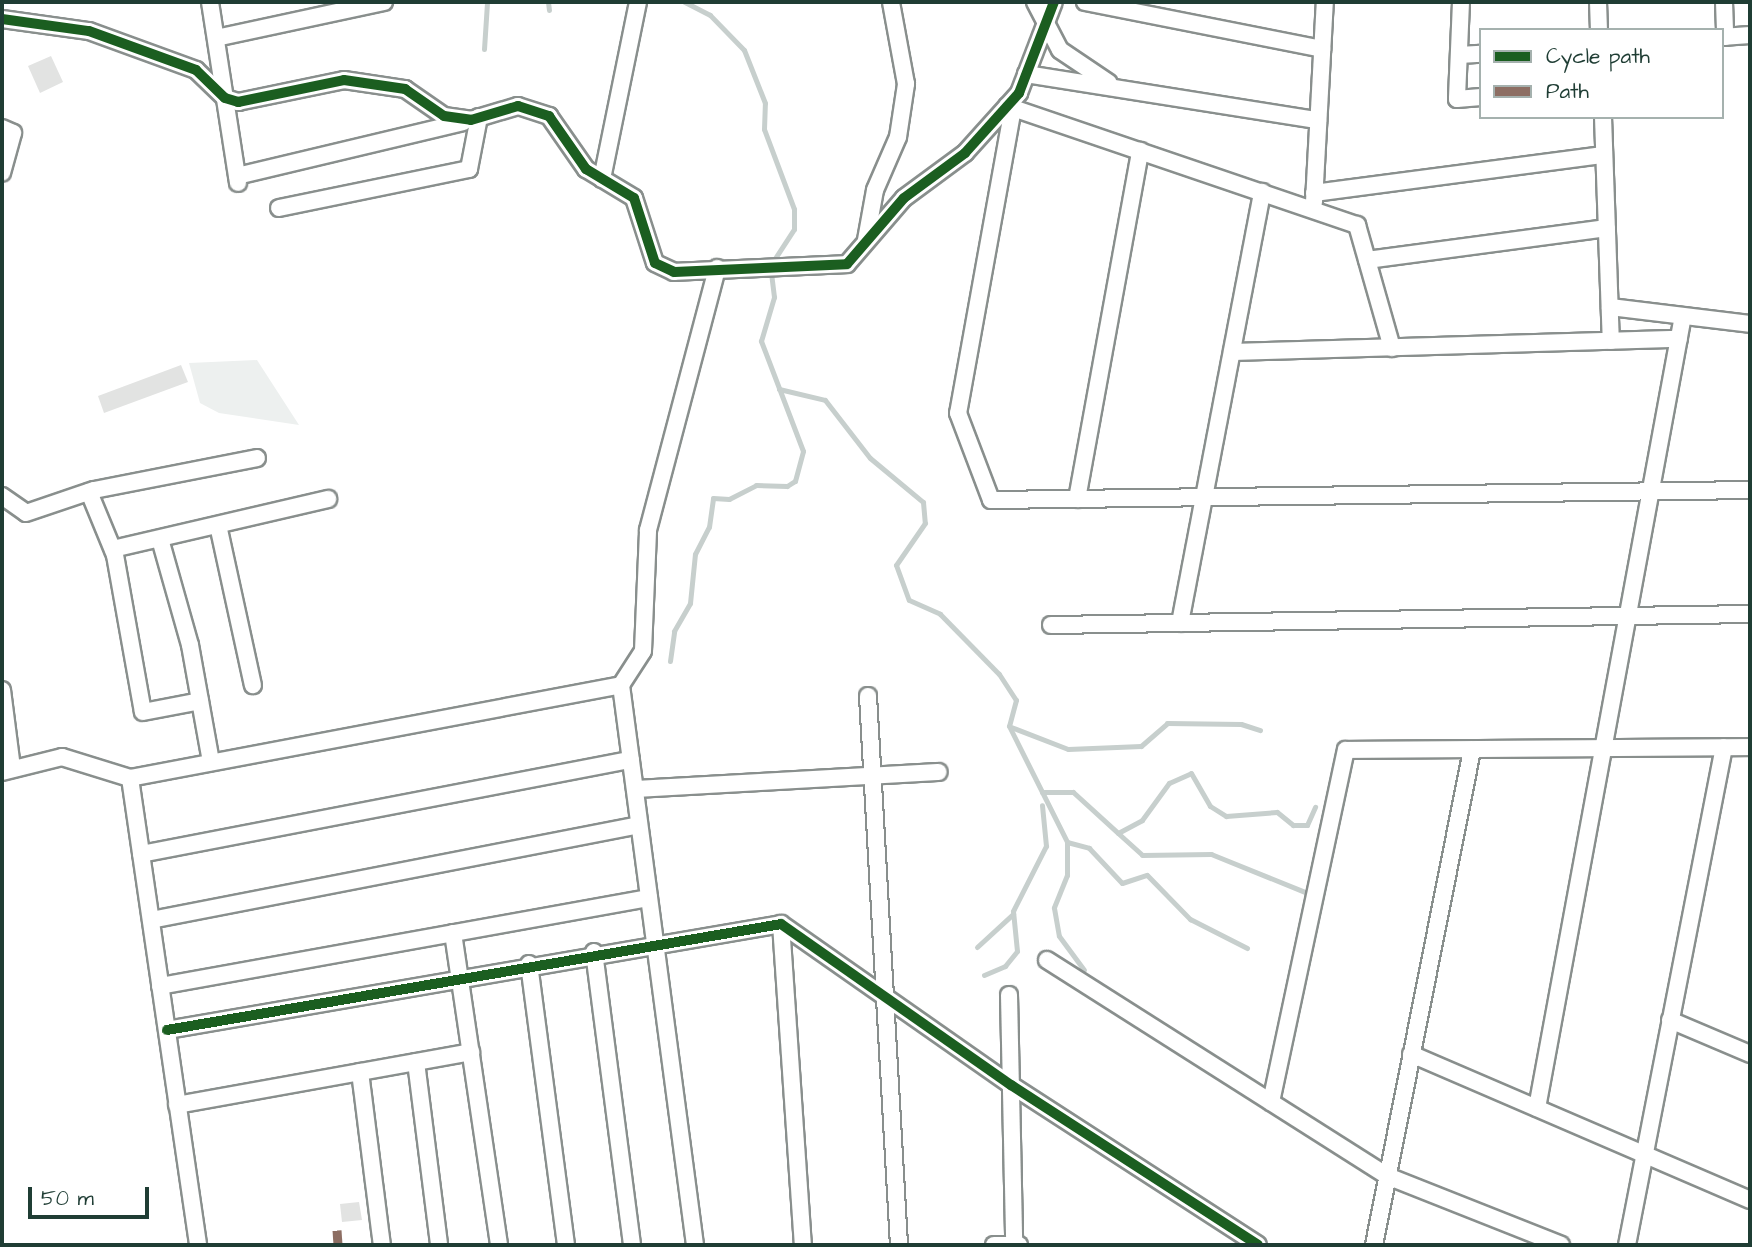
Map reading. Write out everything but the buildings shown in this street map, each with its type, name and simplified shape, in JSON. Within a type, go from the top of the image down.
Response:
[{"type":"street","points":[[210,2],[238,179],[518,106],[550,116],[586,169],[634,198],[655,263],[674,272],[847,264],[904,198],[965,153],[1010,107]]},
{"type":"street","points":[[216,38],[384,2]]},
{"type":"street","points":[[602,179],[638,2]]},
{"type":"street","points":[[866,243],[876,190],[898,137],[905,84],[891,2]]},
{"type":"street","points":[[1035,2],[1044,26],[1060,50],[1121,89]]},
{"type":"street","points":[[1054,2],[1010,107],[958,413],[990,500],[1750,490]]},
{"type":"street","points":[[1085,2],[1322,49]]},
{"type":"street","points":[[1314,210],[1325,2]]},
{"type":"street","points":[[1461,2],[1457,99],[1479,97]]},
{"type":"street","points":[[1598,2],[1600,28]]},
{"type":"street","points":[[1724,2],[1724,37],[1750,35]]},
{"type":"street","points":[[2,19],[89,31],[196,70],[225,98],[238,102],[344,80],[405,89],[444,116],[475,119]]},
{"type":"street","points":[[1459,55],[1479,54]]},
{"type":"street","points":[[1026,74],[1318,120]]},
{"type":"street","points":[[1010,107],[1357,225],[1392,348]]},
{"type":"street","points":[[279,208],[469,170],[475,119]]},
{"type":"street","points":[[1603,119],[1611,341]]},
{"type":"street","points":[[2,128],[13,133],[2,173]]},
{"type":"street","points":[[1077,499],[1140,151]]},
{"type":"street","points":[[1314,193],[1604,155]]},
{"type":"street","points":[[1180,623],[1262,192]]},
{"type":"street","points":[[1367,260],[1607,228]]},
{"type":"street","points":[[695,1245],[621,685],[643,651],[648,530],[717,268]]},
{"type":"street","points":[[1610,307],[1750,324]]},
{"type":"street","points":[[1537,1108],[1683,316]]},
{"type":"street","points":[[1232,352],[1679,339]]},
{"type":"street","points":[[2,495],[26,513],[89,492],[257,458]]},
{"type":"street","points":[[89,492],[113,549],[143,712],[200,701]]},
{"type":"street","points":[[113,549],[328,499]]},
{"type":"street","points":[[218,525],[254,685]]},
{"type":"street","points":[[159,539],[200,701],[211,762]]},
{"type":"street","points":[[1051,625],[1750,614]]},
{"type":"street","points":[[2,690],[7,770],[62,757],[130,778],[621,685]]},
{"type":"street","points":[[867,696],[899,1245]]},
{"type":"street","points":[[1627,1245],[1724,747]]},
{"type":"street","points":[[1271,1102],[1346,750],[1750,747]]},
{"type":"street","points":[[1374,1245],[1472,750]]},
{"type":"street","points":[[141,854],[631,760]]},
{"type":"street","points":[[635,789],[939,772]]},
{"type":"street","points":[[130,778],[198,1245]]},
{"type":"street","points":[[151,920],[639,825]]},
{"type":"street","points":[[160,986],[649,898]]},
{"type":"street","points":[[781,924],[803,1245]]},
{"type":"street","points":[[167,1030],[655,942],[781,924],[1011,1085],[1258,1245]]},
{"type":"street","points":[[453,933],[499,1245]]},
{"type":"street","points":[[594,953],[632,1245]]},
{"type":"street","points":[[1047,960],[1387,1176],[1561,1245]]},
{"type":"street","points":[[529,964],[566,1245]]},
{"type":"street","points":[[994,1245],[1017,1244],[1009,995]]},
{"type":"street","points":[[1670,1020],[1750,1054]]},
{"type":"street","points":[[177,1105],[471,1052]]},
{"type":"street","points":[[1411,1054],[1750,1200]]},
{"type":"street","points":[[416,1062],[439,1245]]},
{"type":"street","points":[[360,1072],[382,1245]]},
{"type":"shaded area","points":[[257,360],[299,425],[219,413],[200,403],[189,363]]},
{"type":"waterway","points":[[484,49],[487,2]]},
{"type":"waterway","points":[[548,2],[549,10]]},
{"type":"waterway","points":[[670,661],[674,631],[690,603],[695,554],[709,527],[713,498],[729,499],[756,485],[787,486],[795,481],[803,451],[761,341],[774,297],[770,266],[794,229],[794,209],[764,129],[765,103],[744,50],[710,15],[684,2]]},
{"type":"waterway","points":[[779,389],[825,400],[870,458],[923,502],[925,523],[896,565],[909,600],[940,614],[999,674],[1016,700],[1009,726],[1067,842],[1089,848],[1122,883],[1147,875],[1190,919],[1247,948]]},
{"type":"waterway","points":[[1011,727],[1068,749],[1141,746],[1167,723],[1241,724],[1260,730]]},
{"type":"waterway","points":[[1042,792],[1073,792],[1118,833],[1142,820],[1169,783],[1191,773],[1210,806],[1226,816],[1277,812],[1293,825],[1307,825],[1315,807]]},
{"type":"waterway","points":[[984,975],[1005,966],[1017,951],[1013,911],[1046,846],[1042,805]]},
{"type":"waterway","points":[[1119,834],[1142,855],[1211,854],[1305,892]]},
{"type":"waterway","points":[[1067,842],[1067,875],[1054,908],[1059,936],[1084,970]]},
{"type":"waterway","points":[[977,947],[1013,914]]},
{"type":"marked path","points":[[337,1230],[338,1245]]},
{"type":"cycle path","points":[[2,19],[89,31],[196,70],[225,98],[238,102],[344,80],[405,89],[444,116],[471,120],[518,106],[549,116],[586,169],[634,198],[655,263],[674,272],[847,264],[904,198],[965,153],[1019,93],[1054,2]]},
{"type":"cycle path","points":[[167,1030],[781,924],[1011,1085],[1258,1245]]}]
